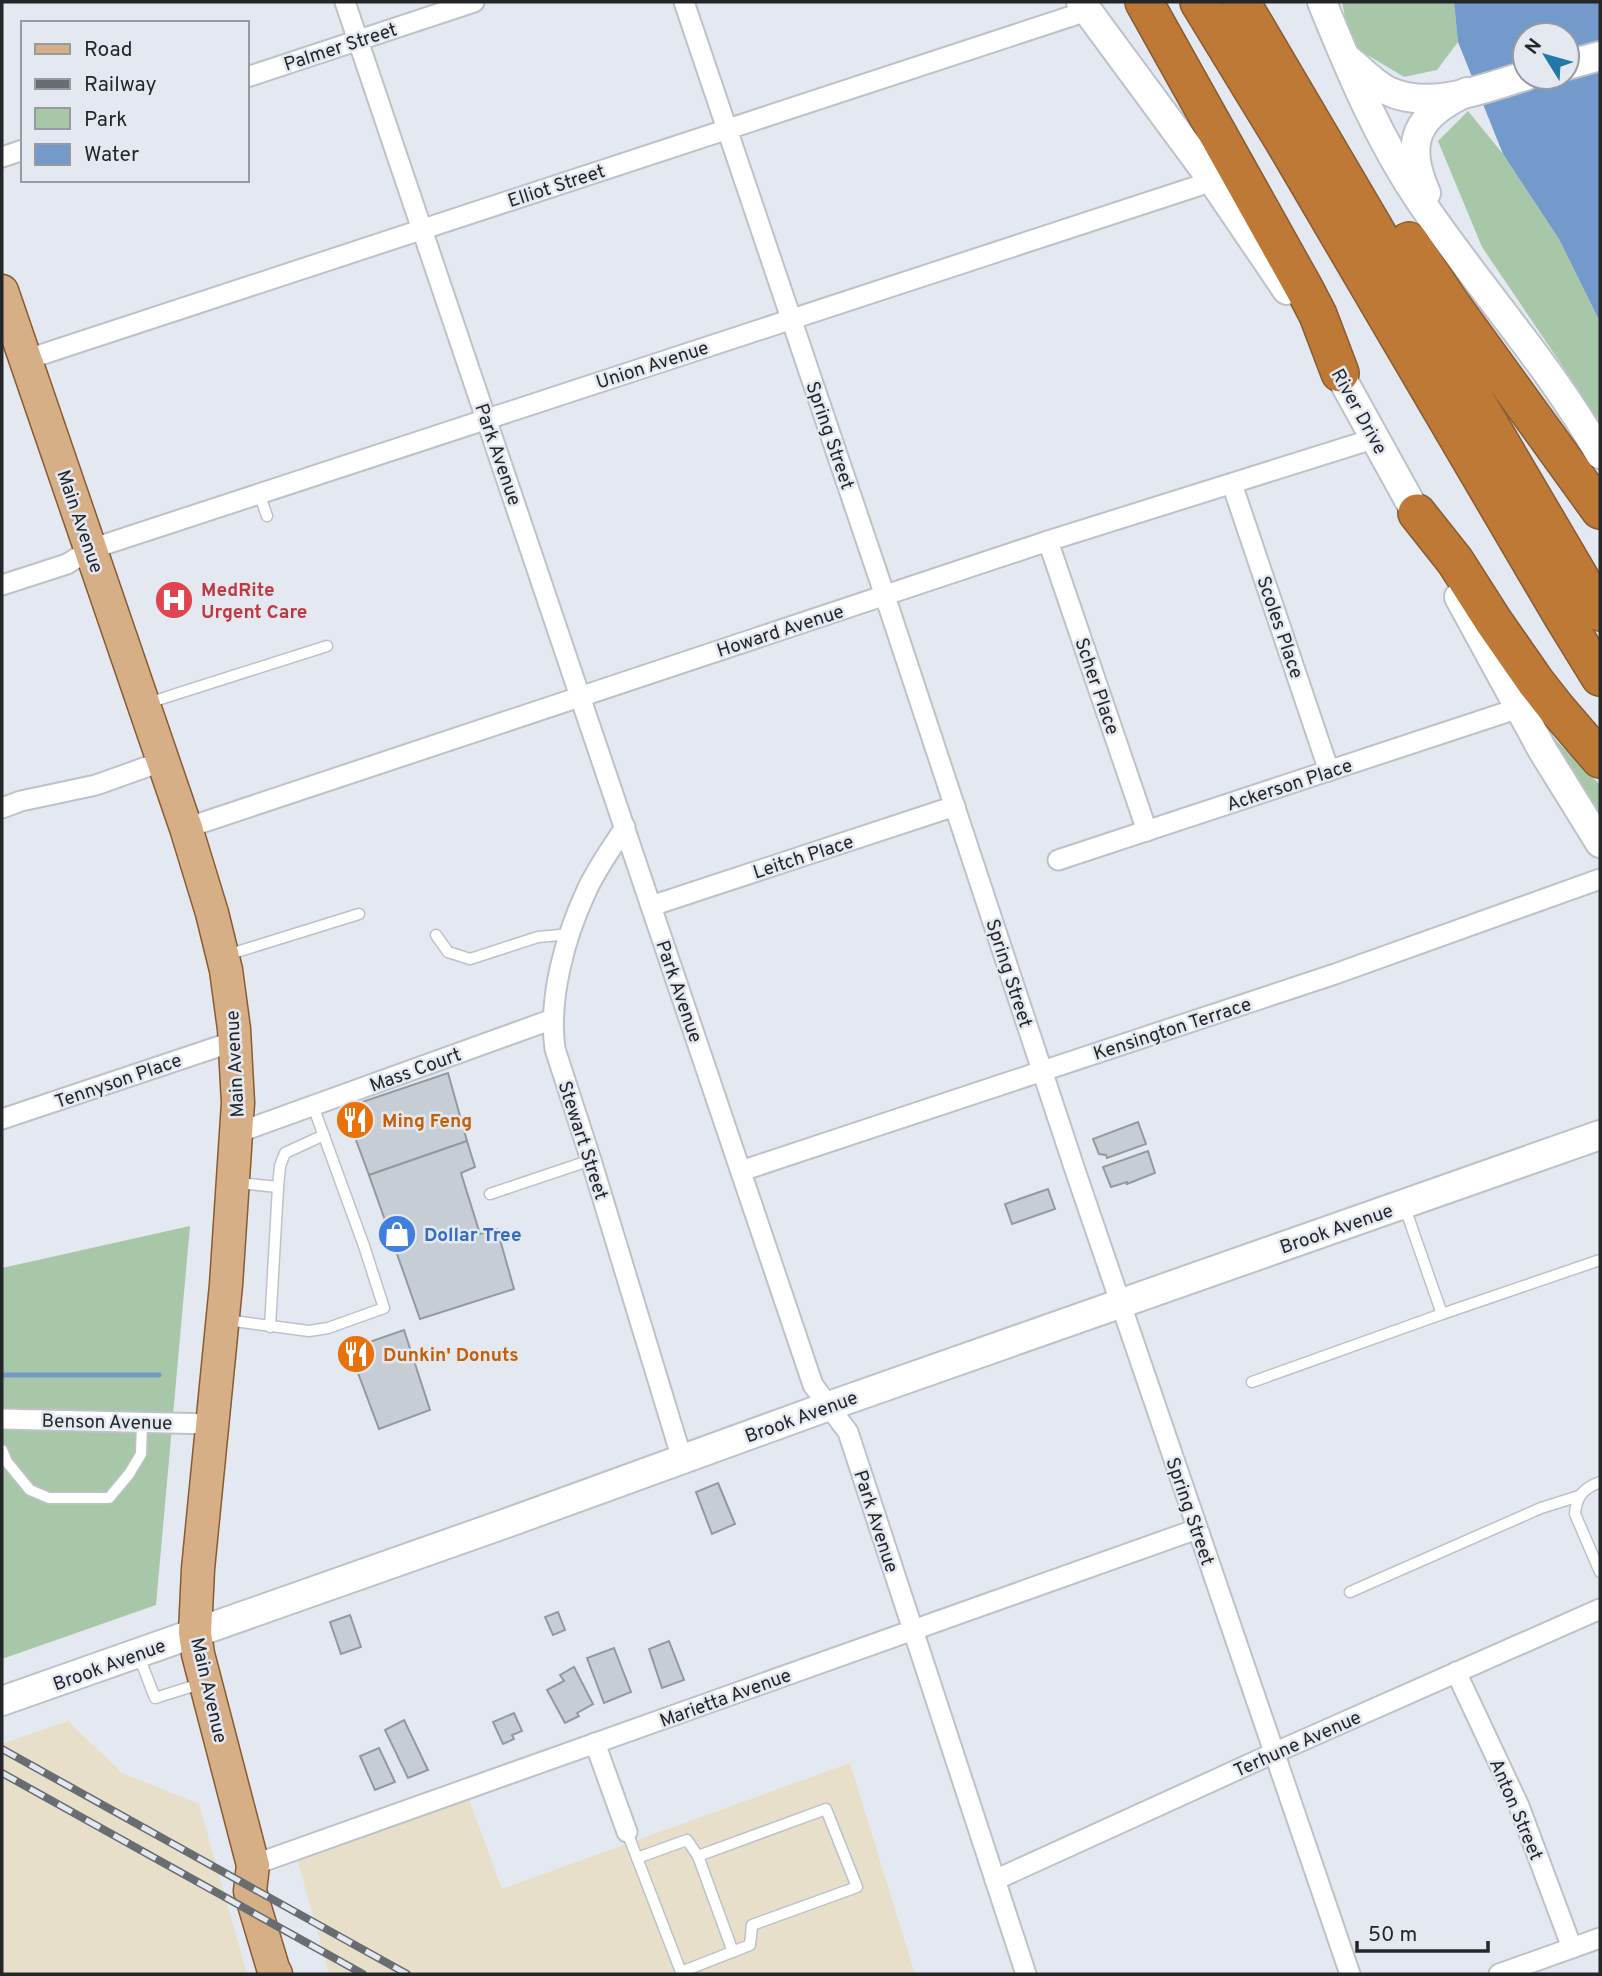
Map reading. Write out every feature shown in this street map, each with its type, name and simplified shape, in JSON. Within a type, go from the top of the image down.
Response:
[{"type":"highway","points":[[1144,2],[1304,288],[1318,315],[1340,373]]},
{"type":"highway","points":[[1199,2],[1600,677]]},
{"type":"highway","points":[[1241,2],[1600,612]]},
{"type":"highway","points":[[1280,66],[1335,138],[1600,510]]},
{"type":"highway","points":[[1417,513],[1455,561],[1535,681],[1600,759]]},
{"type":"main road","points":[[1322,2],[1344,57],[1400,170],[1462,260],[1542,364],[1600,454]]},
{"type":"main road","name":"River Drive","points":[[1084,6],[1213,181],[1290,293],[1340,373],[1519,708],[1600,843]]},
{"type":"main road","points":[[1581,61],[1600,56]]},
{"type":"main road","points":[[1344,57],[1386,90],[1400,96],[1433,99],[1511,80]]},
{"type":"main road","points":[[1462,260],[1421,181],[1415,148],[1418,133],[1437,109],[1467,92]]},
{"type":"main road","name":"Main Avenue","points":[[2,291],[15,345],[91,549],[186,828],[223,957],[235,1041],[237,1133],[198,1569],[195,1633],[198,1654],[253,1865],[250,1891],[276,1974]]},
{"type":"main road","name":"Brook Avenue","points":[[2,1702],[829,1406],[1600,1135]]},
{"type":"main road","name":"Main Avenue","points":[[253,1865],[268,1883],[290,1962],[288,1974]]},
{"type":"street","name":"Park Avenue","points":[[345,2],[813,1385],[848,1432],[1026,1974]]},
{"type":"street","name":"Palmer Street","points":[[248,76],[474,2]]},
{"type":"street","name":"Spring Street","points":[[684,2],[1042,1071],[1350,1974]]},
{"type":"street","name":"Elliot Street","points":[[15,345],[422,229],[1084,6]]},
{"type":"street","points":[[2,157],[21,151]]},
{"type":"street","name":"Union Avenue","points":[[2,585],[67,564],[91,549],[1213,181]]},
{"type":"street","name":"Howard Avenue","points":[[186,828],[1048,541],[1376,438]]},
{"type":"street","name":"Scoles Place","points":[[1232,484],[1329,771]]},
{"type":"street","name":"Scher Place","points":[[1048,541],[1147,831]]},
{"type":"street","name":"Ackerson Place","points":[[1058,860],[1519,708]]},
{"type":"street","points":[[2,808],[21,801],[96,785],[163,761]]},
{"type":"street","name":"Leitch Place","points":[[651,906],[955,806]]},
{"type":"street","name":"Stewart Street","points":[[625,827],[587,890],[570,934],[555,995],[552,1031],[555,1049],[682,1459]]},
{"type":"street","name":"Kensington Terrace","points":[[741,1171],[1335,974],[1600,879]]},
{"type":"street","name":"Mass Court","points":[[237,1133],[553,1019]]},
{"type":"street","name":"Tennyson Place","points":[[2,1119],[235,1041]]},
{"type":"street","name":"Benson Avenue","points":[[2,1419],[212,1424]]},
{"type":"street","name":"Marietta Avenue","points":[[253,1865],[1198,1529]]},
{"type":"street","name":"Terhune Avenue","points":[[995,1880],[1600,1609]]},
{"type":"street","name":"Anton Street","points":[[1456,1672],[1519,1806],[1572,1948]]},
{"type":"street","points":[[595,1744],[627,1832]]},
{"type":"street","points":[[1499,1974],[1600,1938]]},
{"type":"lane","points":[[259,493],[267,516]]},
{"type":"lane","points":[[144,704],[327,646]]},
{"type":"lane","points":[[223,957],[359,914]]},
{"type":"lane","points":[[436,935],[448,952],[470,959],[538,937],[570,934]]},
{"type":"lane","points":[[222,1319],[309,1331],[328,1328],[384,1308],[313,1106]]},
{"type":"lane","points":[[271,1327],[280,1167],[285,1153],[324,1135]]},
{"type":"lane","points":[[490,1194],[591,1160]]},
{"type":"lane","points":[[233,1183],[278,1186]]},
{"type":"lane","points":[[1404,1204],[1442,1314]]},
{"type":"lane","points":[[1252,1382],[1600,1260]]},
{"type":"lane","points":[[2,1450],[7,1462],[30,1490],[49,1498],[109,1498],[141,1454],[142,1422]]},
{"type":"lane","points":[[1600,1482],[1584,1490],[1579,1496],[1575,1514],[1600,1572]]},
{"type":"lane","points":[[1350,1592],[1541,1508],[1579,1496]]},
{"type":"lane","points":[[138,1653],[155,1698],[205,1682]]},
{"type":"lane","points":[[627,1832],[681,1972],[750,1945],[752,1925],[857,1887],[827,1809],[698,1856]]},
{"type":"lane","points":[[637,1858],[687,1840],[698,1856],[733,1952]]},
{"type":"shaded area","points":[[68,1721],[122,1773],[199,1804],[247,1974],[2,1974],[2,1744]]},
{"type":"shaded area","points":[[850,1763],[915,1974],[329,1974],[294,1848],[465,1789],[502,1889]]},
{"type":"green space","points":[[1342,2],[1454,2],[1458,42],[1437,70],[1404,77],[1351,45]]},
{"type":"green space","points":[[1468,111],[1503,154],[1559,239],[1600,322],[1600,428],[1580,392],[1482,247],[1438,141]]},
{"type":"green space","points":[[1541,725],[1600,785],[1600,820]]},
{"type":"green space","points":[[190,1226],[156,1605],[2,1659],[2,1268]]},
{"type":"water","points":[[1454,2],[1600,2],[1600,322],[1559,239],[1503,154],[1458,42]]},
{"type":"building","points":[[448,1073],[467,1141],[369,1175],[344,1108]]},
{"type":"building","points":[[1138,1122],[1146,1144],[1107,1158],[1106,1155],[1099,1154],[1093,1139]]},
{"type":"building","points":[[467,1141],[475,1167],[461,1173],[480,1234],[497,1229],[514,1289],[420,1319],[369,1175]]},
{"type":"building","points":[[1148,1151],[1155,1173],[1111,1187],[1103,1167]]},
{"type":"building","points":[[1048,1189],[1055,1209],[1012,1224],[1005,1204]]},
{"type":"building","points":[[404,1330],[430,1410],[379,1429],[349,1349]]},
{"type":"building","points":[[718,1483],[735,1524],[712,1534],[696,1492]]},
{"type":"building","points":[[558,1612],[565,1630],[553,1635],[545,1617]]},
{"type":"building","points":[[350,1615],[361,1647],[341,1654],[330,1622]]},
{"type":"building","points":[[669,1641],[684,1680],[662,1688],[649,1649]]},
{"type":"building","points":[[614,1648],[631,1692],[604,1703],[587,1658]]},
{"type":"building","points":[[574,1667],[593,1704],[565,1723],[547,1690],[564,1681],[560,1675]]},
{"type":"building","points":[[514,1713],[522,1731],[512,1735],[514,1739],[503,1744],[493,1722]]},
{"type":"building","points":[[404,1720],[428,1770],[408,1778],[385,1730]]},
{"type":"building","points":[[379,1748],[395,1782],[375,1790],[360,1756]]},
{"type":"waterway","points":[[2,1375],[159,1375]]},
{"type":"railway","points":[[2,1749],[407,1974]]},
{"type":"railway","points":[[2,1773],[363,1974]]},
{"type":"place","name":"MedRite Urgent Care","points":[[174,600]]},
{"type":"place","name":"Ming Feng","points":[[355,1120]]},
{"type":"place","name":"Dollar Tree","points":[[397,1234]]},
{"type":"place","name":"Dunkin' Donuts","points":[[356,1354]]}]
